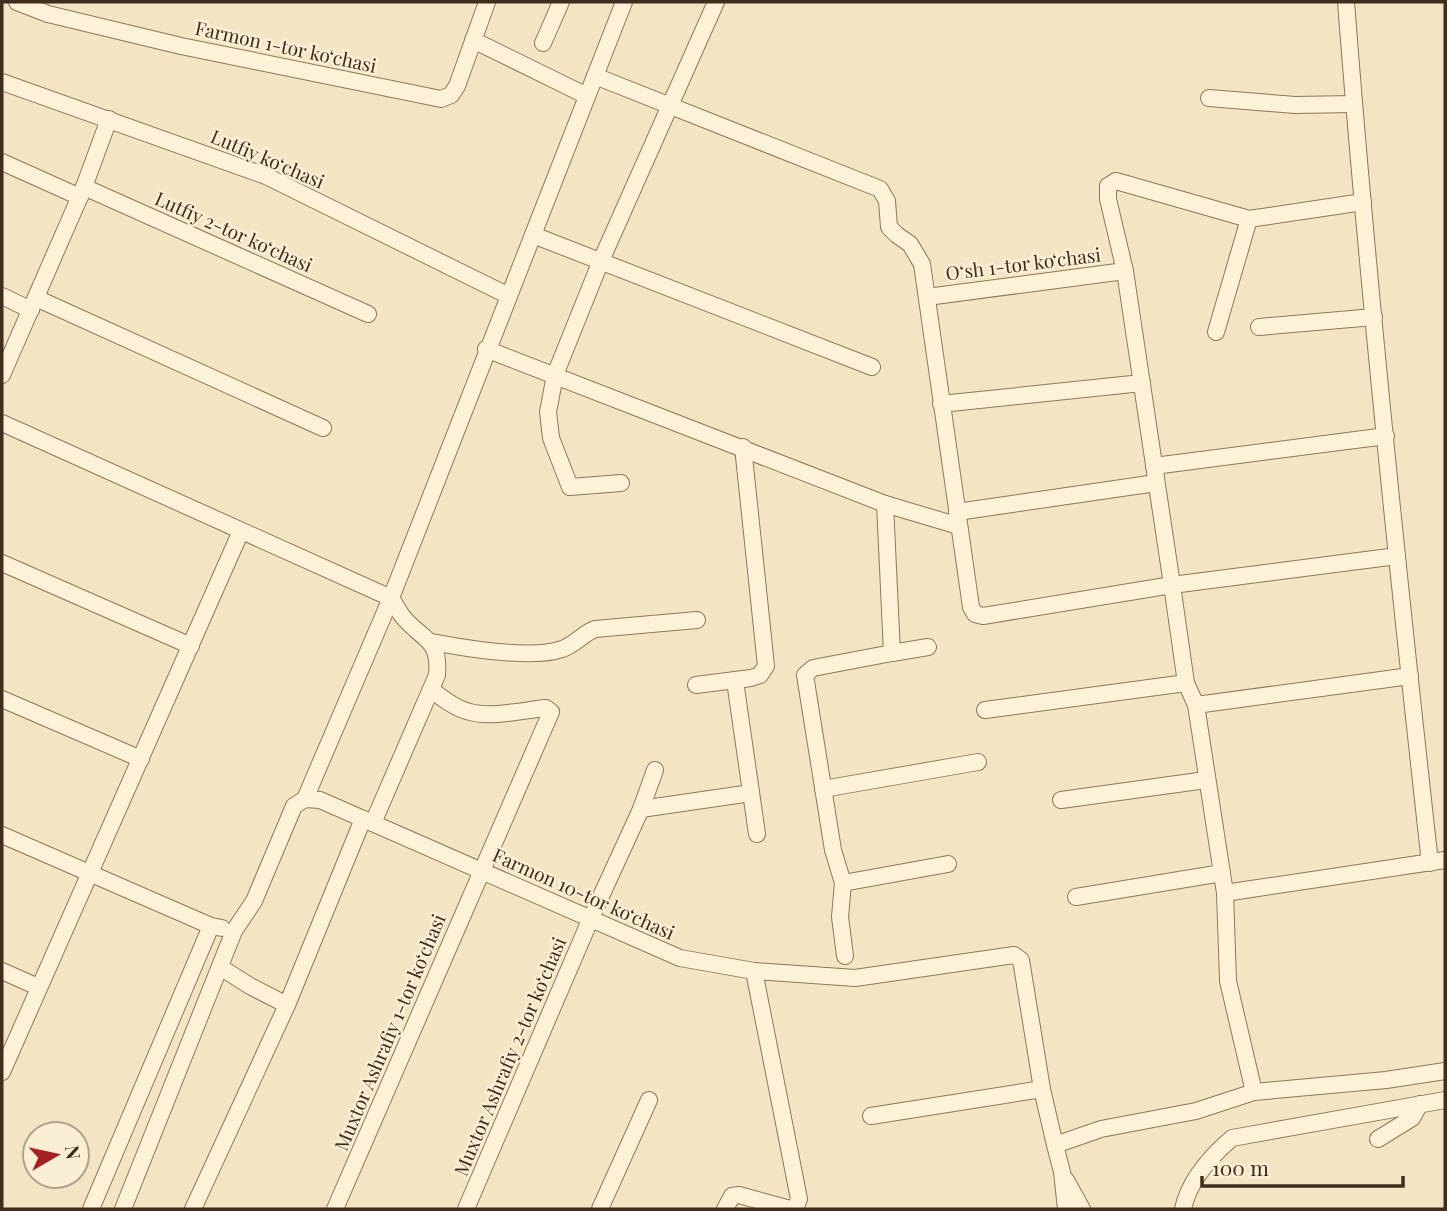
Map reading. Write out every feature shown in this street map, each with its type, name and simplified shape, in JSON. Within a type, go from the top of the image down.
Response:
[{"type":"street","name":"Farmon 1-tor koʻchasi","points":[[17,2],[48,13],[181,46],[441,99],[451,94],[457,86],[487,2]]},
{"type":"street","points":[[543,43],[561,2]]},
{"type":"street","points":[[123,1209],[234,931],[254,901],[294,806],[305,799],[391,598],[486,349],[624,2]]},
{"type":"street","points":[[621,483],[570,487],[551,438],[548,412],[555,375],[600,262],[716,2]]},
{"type":"street","points":[[1225,893],[1438,861],[1410,676],[1397,556],[1346,2]]},
{"type":"street","points":[[473,40],[587,96]]},
{"type":"street","points":[[595,76],[880,189],[887,201],[890,227],[910,244],[922,264],[971,607],[978,615],[1172,585],[1397,556]]},
{"type":"street","name":"Lutfiy koʻchasi","points":[[2,82],[266,176],[509,296]]},
{"type":"street","points":[[1209,98],[1295,105],[1354,104]]},
{"type":"street","points":[[2,374],[82,192],[109,119]]},
{"type":"street","name":"Lutfiy 2-tor koʻchasi","points":[[2,162],[82,192],[368,314]]},
{"type":"street","points":[[1254,1092],[1228,981],[1222,873],[1196,705],[1186,683],[1125,271],[1107,191],[1112,182],[1116,181],[1249,219],[1363,202]]},
{"type":"street","points":[[1216,332],[1249,219]]},
{"type":"street","points":[[533,235],[872,367]]},
{"type":"street","name":"O‘sh 1-tor koʻchasi","points":[[927,297],[1125,271]]},
{"type":"street","points":[[2,296],[34,304],[323,428]]},
{"type":"street","points":[[1259,327],[1374,317]]},
{"type":"street","points":[[486,349],[886,504],[958,519],[1156,483]]},
{"type":"street","points":[[941,404],[1142,383]]},
{"type":"street","points":[[2,423],[391,598],[404,618],[432,642],[436,651],[438,675],[432,690],[368,821],[193,1209]]},
{"type":"street","points":[[1154,466],[1385,436]]},
{"type":"street","points":[[696,685],[760,675],[766,666],[743,447]]},
{"type":"street","points":[[886,504],[892,653]]},
{"type":"street","points":[[2,1072],[241,531]]},
{"type":"street","points":[[2,563],[191,646]]},
{"type":"street","points":[[432,642],[473,650],[521,653],[559,651],[595,629],[697,620]]},
{"type":"street","points":[[845,956],[839,916],[843,883],[833,850],[805,675],[813,668],[928,647]]},
{"type":"street","points":[[1196,705],[1410,676]]},
{"type":"street","points":[[735,681],[757,835]]},
{"type":"street","points":[[985,710],[1186,683]]},
{"type":"street","name":"Muxtor Ashrafiy 1-tor koʻchasi","points":[[335,1209],[550,710],[547,708],[470,713],[432,690]]},
{"type":"street","points":[[2,699],[141,759]]},
{"type":"street","points":[[823,789],[978,762]]},
{"type":"street","name":"Muxtor Ashrafiy 2-tor koʻchasi","points":[[466,1209],[641,810],[655,770]]},
{"type":"street","points":[[1061,800],[1206,780]]},
{"type":"street","points":[[641,810],[751,793]]},
{"type":"street","name":"Farmon 10-tor koʻchasi","points":[[305,799],[320,800],[680,958],[754,971],[855,978],[1014,955],[1021,960],[1042,1089]]},
{"type":"street","points":[[2,835],[211,926],[234,931]]},
{"type":"street","points":[[843,883],[948,864]]},
{"type":"street","points":[[1076,897],[1222,873]]},
{"type":"street","points":[[92,1209],[211,926]]},
{"type":"street","points":[[220,967],[287,1005]]},
{"type":"street","points":[[2,971],[38,987]]},
{"type":"street","points":[[725,1209],[732,1196],[739,1195],[793,1209],[799,1199],[754,971]]},
{"type":"street","points":[[1055,1145],[1101,1129],[1196,1111],[1254,1092],[1386,1080],[1445,1071]]},
{"type":"street","points":[[871,1116],[1042,1089],[1062,1172],[1066,1209]]},
{"type":"street","points":[[600,1209],[649,1100]]},
{"type":"street","points":[[1183,1209],[1185,1197],[1209,1159],[1232,1138],[1445,1100]]},
{"type":"street","points":[[1378,1139],[1412,1118],[1420,1104]]},
{"type":"street","points":[[1062,1172],[1082,1209]]}]
